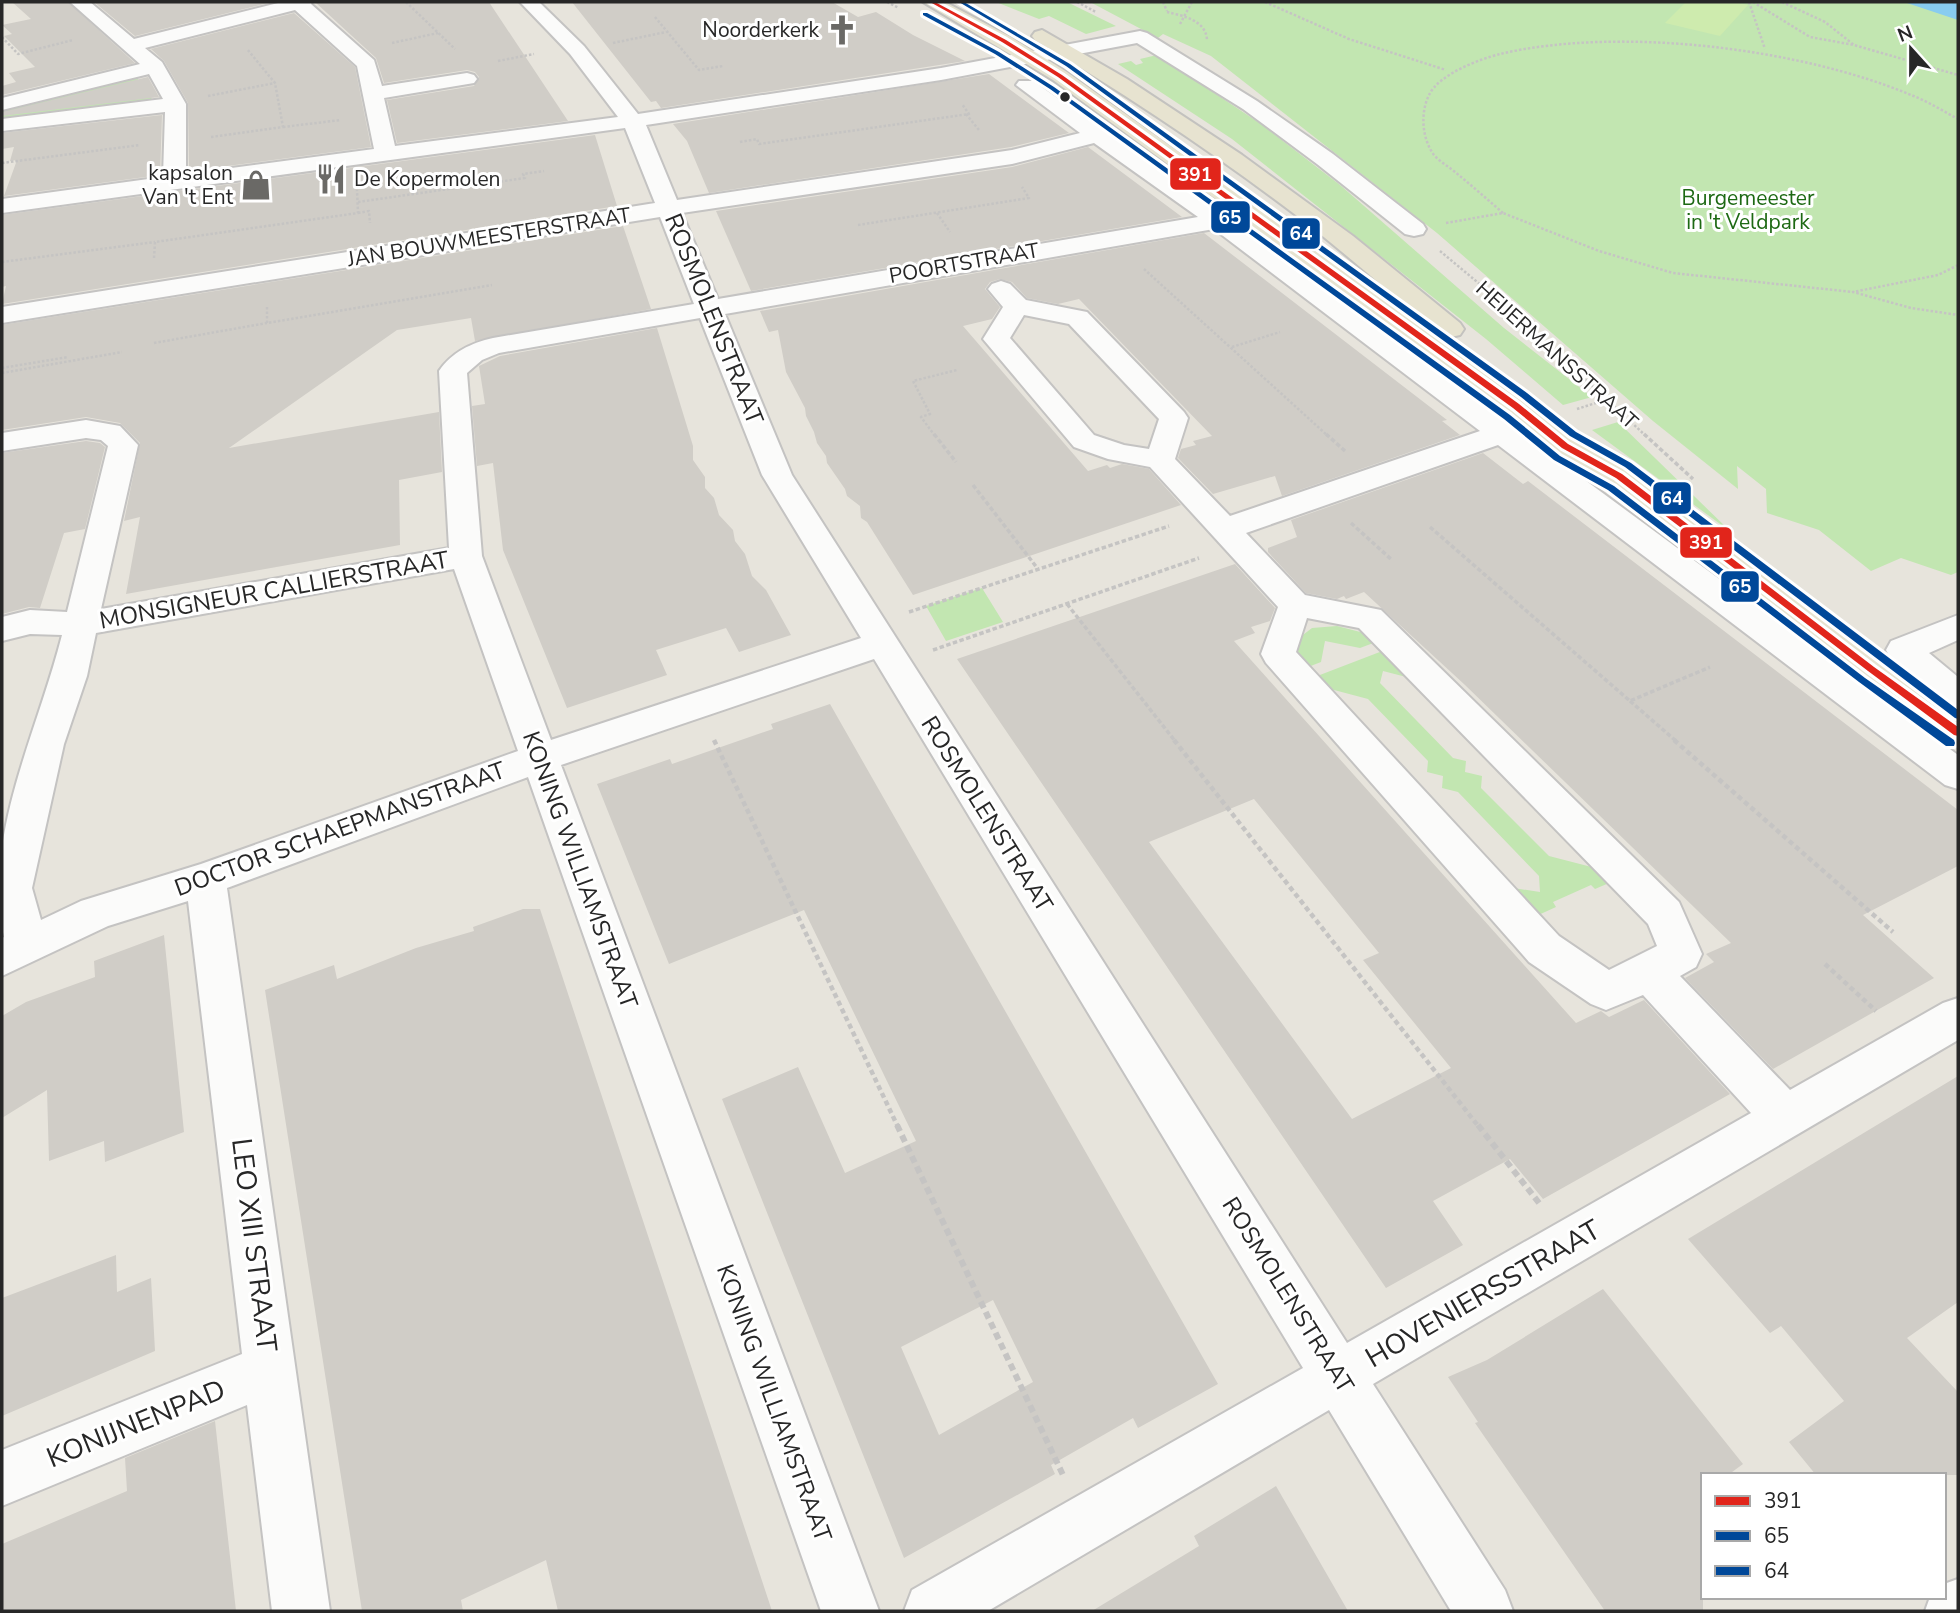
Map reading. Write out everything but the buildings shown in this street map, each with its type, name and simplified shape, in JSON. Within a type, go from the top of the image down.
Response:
[{"type":"main road","name":"HEIJERMANSSTRAAT","points":[[932,2],[1032,58],[1155,143],[1516,406],[1565,446],[1619,476],[1958,733]]},
{"type":"main road","name":"HEIJERMANSSTRAAT","points":[[979,2],[1069,52],[1238,164],[1343,240],[1446,325],[1595,441],[1619,476]]},
{"type":"street","points":[[79,2],[155,66],[176,103],[174,183]]},
{"type":"street","name":"ROSMOLENSTRAAT","points":[[529,2],[576,48],[633,121],[777,475],[1484,1611]]},
{"type":"street","points":[[132,45],[302,3],[367,64],[386,154]]},
{"type":"street","points":[[2,206],[633,121],[941,74],[1140,37],[1261,113],[1414,229]]},
{"type":"street","points":[[2,104],[155,66]]},
{"type":"street","points":[[376,104],[465,73]]},
{"type":"street","points":[[1026,85],[1219,221],[1958,775]]},
{"type":"street","points":[[2,125],[176,103]]},
{"type":"street","name":"JAN BOUWMEESTERSTRAAT","points":[[2,315],[669,208],[1000,159],[1099,135]]},
{"type":"street","name":"POORTSTRAAT","points":[[710,308],[1219,221]]},
{"type":"street","points":[[976,261],[1017,306],[1079,318],[1174,418],[1160,460]]},
{"type":"street","points":[[1017,306],[996,339],[1084,441],[1118,453],[1160,460],[1295,605],[1369,618],[1664,914],[1681,954],[1649,972],[1606,990],[1544,949],[1278,654],[1295,605]]},
{"type":"street","name":"KONING WILLIAMSTRAAT","points":[[710,308],[494,346],[472,354],[453,372],[466,556],[850,1611]]},
{"type":"street","points":[[2,442],[86,429],[110,432],[123,445],[69,676],[46,744],[12,888],[14,951]]},
{"type":"street","points":[[1225,529],[1503,433]]},
{"type":"street","name":"MONSIGNEUR CALLIERSTRAAT","points":[[2,629],[30,622],[81,624],[466,556]]},
{"type":"street","points":[[1958,627],[1903,650],[1958,696]]},
{"type":"street","name":"DOCTOR SCHAEPMANSTRAAT","points":[[14,951],[96,913],[205,879],[539,758],[881,644]]},
{"type":"street","name":"LEO XIII STRAAT","points":[[205,879],[300,1611]]},
{"type":"street","points":[[1649,972],[1785,1117]]},
{"type":"street","name":"HOVENIERSSTRAAT","points":[[933,1611],[1958,1017]]},
{"type":"street","name":"KONIJNENPAD","points":[[2,1478],[270,1369]]},
{"type":"path","points":[[406,2],[454,47],[465,73],[576,48],[667,32]]},
{"type":"path","points":[[1163,2],[1167,12]]},
{"type":"path","points":[[1265,2],[1349,39],[1446,70]]},
{"type":"path","points":[[1751,2],[1810,37],[1854,45],[1958,75]]},
{"type":"path","points":[[1751,2],[1765,49]]},
{"type":"path","points":[[1782,2],[1825,22],[1854,45]]},
{"type":"path","points":[[655,18],[699,70],[723,66]]},
{"type":"path","points":[[283,127],[275,83],[244,46],[326,27]]},
{"type":"path","points":[[2,37],[18,54],[113,29]]},
{"type":"path","points":[[1752,46],[1864,76],[1916,97],[1958,119]]},
{"type":"path","points":[[1470,58],[1446,70],[1426,96],[1422,120],[1433,154],[1503,213],[1599,251],[1673,273],[1853,292],[1911,308],[1958,314]]},
{"type":"path","points":[[740,142],[757,139],[759,144],[969,114],[941,74]]},
{"type":"path","points":[[176,103],[275,83]]},
{"type":"path","points":[[2,163],[283,127],[376,104]]},
{"type":"path","points":[[2,262],[358,213],[356,158]]},
{"type":"path","points":[[858,225],[1030,198],[1000,159]]},
{"type":"path","points":[[358,202],[525,178],[523,174],[544,171]]},
{"type":"path","points":[[1414,229],[1503,213]]},
{"type":"path","name":"HEIJERMANSSTRAAT","points":[[1414,229],[1506,306],[1697,483]]},
{"type":"path","points":[[1118,237],[1144,269],[1374,477]]},
{"type":"path","points":[[151,290],[155,242]]},
{"type":"path","points":[[1853,292],[1938,275],[1958,265]]},
{"type":"path","points":[[267,272],[267,323]]},
{"type":"path","points":[[154,343],[492,285]]},
{"type":"path","points":[[1231,347],[1280,332]]},
{"type":"path","points":[[2,370],[122,352]]},
{"type":"path","points":[[2,370],[68,357]]},
{"type":"path","points":[[956,462],[921,416],[930,414],[913,381],[957,370]]},
{"type":"path","points":[[973,485],[1038,569]]},
{"type":"path","points":[[1322,495],[1392,560]]},
{"type":"path","points":[[1430,527],[1893,932]]},
{"type":"path","points":[[881,644],[1038,569],[1225,529]]},
{"type":"path","points":[[881,644],[1067,604],[1225,529]]},
{"type":"path","points":[[1067,604],[1570,1242]]},
{"type":"path","points":[[1630,701],[1710,667]]},
{"type":"path","points":[[697,706],[1086,1524]]},
{"type":"path","points":[[1825,964],[1911,1044]]},
{"type":"green space","points":[[996,2],[1067,2],[1116,26],[1086,34],[1049,16],[1039,19]]},
{"type":"green space","name":"Burgemeester in 't Veldpark","points":[[1090,2],[1958,2],[1958,572],[1951,575],[1901,558],[1871,571],[1819,530],[1767,513],[1766,489],[1737,466],[1738,489],[1653,421],[1437,233],[1211,56],[1163,34],[1158,38]]},
{"type":"green space","points":[[1686,2],[1734,2],[1748,5],[1720,36],[1665,23]]},
{"type":"green space","points":[[1157,55],[1261,124],[1340,185],[1504,328],[1592,397],[1563,405],[1486,339],[1232,139],[1118,64],[1131,61],[1136,65],[1143,63],[1140,59]]},
{"type":"green space","points":[[135,75],[154,102],[2,123],[2,110]]},
{"type":"green space","points":[[1618,422],[1731,532],[1592,430]]},
{"type":"green space","points":[[982,588],[1003,622],[946,641],[926,606]]},
{"type":"green space","points":[[1337,626],[1368,634],[1376,642],[1360,648],[1325,641],[1321,662],[1303,669],[1295,660],[1295,641],[1312,628]]},
{"type":"green space","points":[[1385,650],[1414,679],[1383,671],[1380,683],[1453,758],[1466,761],[1465,772],[1482,776],[1481,788],[1549,856],[1607,871],[1616,880],[1595,889],[1591,885],[1553,902],[1556,907],[1534,917],[1507,887],[1540,892],[1539,876],[1458,792],[1442,788],[1443,776],[1427,772],[1428,761],[1368,699],[1319,686],[1312,678]]},
{"type":"water","points":[[1904,2],[1958,2],[1958,20]]},
{"type":"transit line","name":"391","points":[[932,2],[1004,41],[1060,76],[1516,406],[1565,446],[1619,476],[1871,669],[1958,732]]},
{"type":"transit line","name":"64","points":[[961,2],[1068,65],[1524,395],[1573,434],[1628,465],[1958,715]]},
{"type":"transit line","name":"65","points":[[925,14],[997,53],[1052,88],[1507,417],[1557,458],[1611,488],[1862,680],[1950,743]]},
{"type":"place","name":"Noorderkerk","points":[[842,30]]},
{"type":"place","name":"De Kopermolen","points":[[331,179]]},
{"type":"place","name":"kapsalon Van 't Ent","points":[[256,185]]}]
